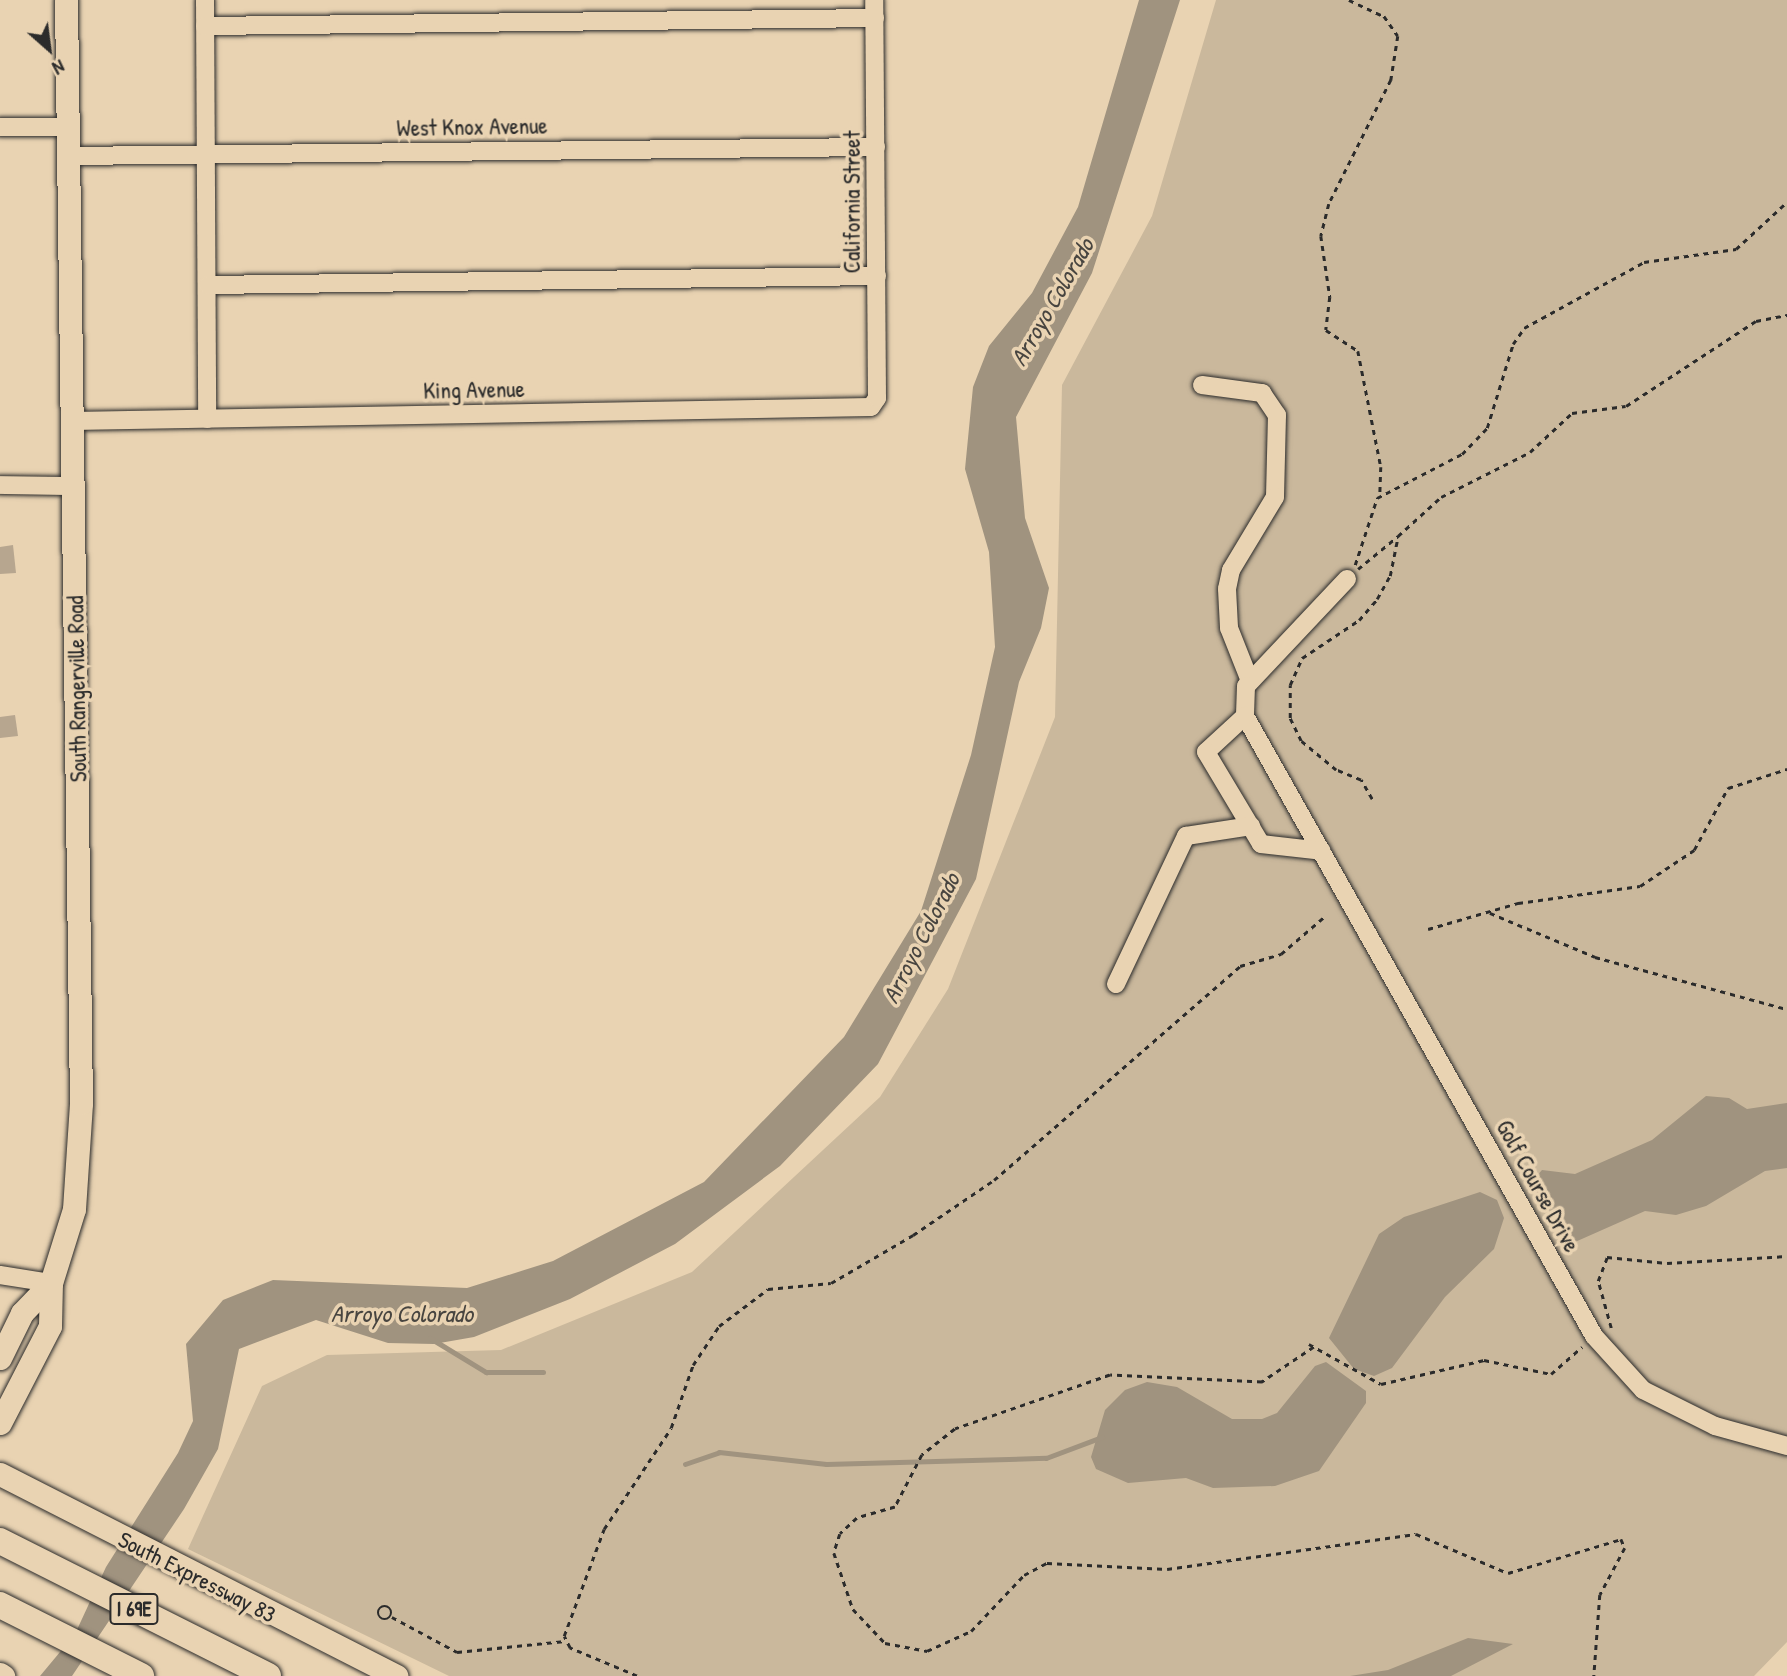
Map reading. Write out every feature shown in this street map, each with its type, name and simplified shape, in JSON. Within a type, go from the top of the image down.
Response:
[{"type":"highway","name":"I 69E","points":[[0,1541],[268,1676]]},
{"type":"highway","name":"I 69E","points":[[0,1605],[141,1676]]},
{"type":"main road","name":"South Rangerville Road","points":[[2,1350],[22,1313],[51,1283],[74,1209],[81,1103],[66,0]]},
{"type":"main road","points":[[0,1423],[50,1326],[51,1283]]},
{"type":"main road","name":"South Expressway 83","points":[[0,1474],[42,1499],[396,1676]]},
{"type":"street","points":[[205,0],[207,419]]},
{"type":"street","points":[[205,26],[874,9]]},
{"type":"street","name":"California Street","points":[[873,403],[877,276],[874,9]]},
{"type":"street","points":[[0,127],[68,127]]},
{"type":"street","name":"West Knox Avenue","points":[[69,156],[876,147]]},
{"type":"street","points":[[208,285],[877,276]]},
{"type":"street","points":[[1202,385],[1262,393],[1277,415],[1275,497],[1231,570],[1227,589],[1229,628],[1250,681]]},
{"type":"street","name":"King Avenue","points":[[72,421],[850,411],[873,403]]},
{"type":"street","points":[[0,485],[73,486]]},
{"type":"street","points":[[1324,857],[1261,844],[1206,752],[1245,716],[1242,701],[1250,681],[1347,579]]},
{"type":"street","name":"Golf Course Drive","points":[[1245,716],[1596,1338],[1643,1390],[1715,1426],[1787,1446]]},
{"type":"street","points":[[1116,984],[1186,836],[1251,826]]},
{"type":"street","points":[[0,1275],[51,1283]]},
{"type":"path","points":[[1349,0],[1384,16],[1398,44],[1391,80],[1329,204],[1321,236],[1330,297],[1326,330],[1358,351],[1381,467],[1380,495]]},
{"type":"path","points":[[1787,202],[1737,249],[1644,262],[1524,328],[1513,344],[1497,409],[1478,440],[1380,495],[1367,515],[1351,575],[1441,497],[1530,452],[1572,413],[1626,406],[1756,321],[1787,315]]},
{"type":"path","points":[[1372,799],[1361,780],[1336,770],[1301,741],[1290,718],[1290,685],[1302,658],[1372,606],[1390,576],[1398,536]]},
{"type":"path","points":[[1428,929],[1490,913],[1651,881],[1693,850],[1728,789],[1787,769]]},
{"type":"path","points":[[1490,913],[1595,957],[1787,1009]]},
{"type":"path","points":[[565,1641],[604,1529],[671,1427],[694,1365],[719,1326],[768,1289],[831,1283],[913,1235],[994,1180],[1240,966],[1281,954],[1325,916]]},
{"type":"path","points":[[1309,1344],[1381,1384],[1484,1360],[1551,1374],[1613,1326],[1598,1293],[1607,1257],[1667,1263],[1787,1256]]},
{"type":"path","points":[[1314,1347],[1262,1382],[1096,1377],[955,1429],[922,1455],[895,1507],[848,1525],[834,1553],[858,1617],[885,1643],[916,1652],[959,1639],[1024,1575],[1047,1563],[1156,1569],[1416,1534],[1508,1573],[1621,1539],[1625,1548],[1600,1595],[1594,1676]]},
{"type":"path","points":[[392,1617],[388,1606],[379,1609],[382,1619],[392,1617],[457,1652],[565,1641],[637,1676]]},
{"type":"shaded area","points":[[1216,0],[1787,0],[1787,1642],[1754,1676],[449,1676],[188,1549],[262,1386],[327,1355],[501,1350],[692,1272],[880,1097],[948,989],[1055,717],[1062,385],[1152,216]]},
{"type":"water","name":"Arroyo Colorado","points":[[1139,0],[1180,0],[1092,273],[1016,417],[1025,518],[1049,588],[1041,628],[1019,682],[976,879],[878,1064],[780,1166],[675,1244],[570,1299],[474,1337],[434,1344],[388,1343],[316,1320],[239,1349],[218,1449],[184,1509],[72,1676],[40,1676],[75,1634],[106,1567],[178,1453],[193,1421],[186,1344],[223,1300],[273,1280],[467,1288],[553,1261],[704,1182],[844,1037],[921,911],[971,755],[995,647],[989,552],[965,469],[973,387],[989,346],[1032,293],[1078,207]]},
{"type":"water","points":[[1706,1096],[1729,1098],[1747,1109],[1787,1103],[1787,1168],[1765,1171],[1706,1206],[1676,1215],[1645,1211],[1575,1242],[1537,1201],[1534,1179],[1542,1170],[1575,1174],[1652,1140]]},
{"type":"water","points":[[1480,1192],[1497,1200],[1504,1218],[1494,1249],[1445,1297],[1392,1368],[1374,1376],[1354,1369],[1329,1338],[1379,1234],[1404,1217]]},
{"type":"water","points":[[1326,1362],[1366,1391],[1366,1403],[1319,1471],[1275,1486],[1213,1488],[1186,1478],[1128,1483],[1096,1469],[1091,1457],[1105,1410],[1125,1390],[1147,1382],[1177,1387],[1232,1419],[1262,1419],[1277,1413],[1315,1366]]},
{"type":"water","points":[[1468,1638],[1513,1644],[1451,1676],[1350,1676],[1388,1670]]},
{"type":"building","points":[[13,545],[16,573],[0,574],[0,547]]},
{"type":"building","points":[[15,715],[18,736],[0,738],[0,717]]},
{"type":"waterway","points":[[430,1338],[486,1372],[543,1372]]},
{"type":"waterway","points":[[685,1464],[719,1452],[826,1464],[1046,1458],[1102,1437]]}]
